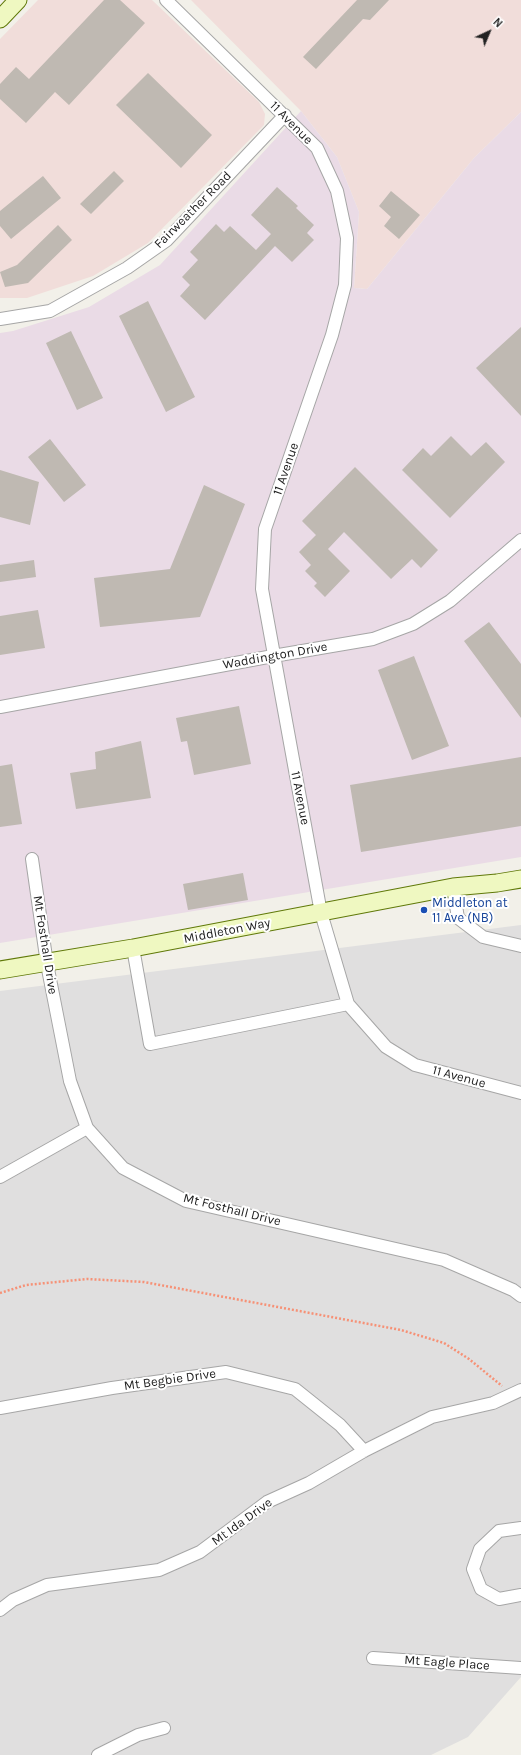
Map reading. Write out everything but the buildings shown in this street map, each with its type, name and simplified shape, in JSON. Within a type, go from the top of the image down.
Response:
[{"type":"street","points":[[0,19],[18,0]]},
{"type":"street","name":"11 Avenue","points":[[166,0],[317,148],[337,191],[347,238],[345,285],[332,335],[265,529],[262,589],[321,913],[348,1004],[386,1047],[415,1065],[521,1093]]},
{"type":"street","name":"Fairweather Road","points":[[0,318],[50,311],[127,268],[167,240],[285,115]]},
{"type":"street","name":"Waddington Drive","points":[[0,707],[273,656],[373,639],[413,624],[450,601],[521,540]]},
{"type":"street","name":"Mt Fosthall Drive","points":[[32,859],[47,964],[70,1081],[87,1128],[123,1168],[186,1201],[444,1260],[513,1290],[521,1296]]},
{"type":"street","name":"Middleton Way","points":[[0,970],[47,964],[453,887],[521,879]]},
{"type":"street","points":[[453,887],[458,918],[483,937],[521,946]]},
{"type":"street","points":[[133,948],[150,1044],[348,1004]]},
{"type":"street","points":[[0,1177],[87,1128]]},
{"type":"street","name":"Mt Begbie Drive","points":[[0,1408],[112,1388],[226,1372],[295,1390],[340,1425],[364,1451]]},
{"type":"street","name":"Mt Ida Drive","points":[[0,1610],[13,1600],[47,1585],[159,1570],[200,1552],[267,1502],[309,1483],[364,1451],[432,1417],[492,1403],[516,1392]]},
{"type":"street","points":[[521,1528],[499,1531],[480,1549],[473,1569],[481,1589],[499,1599],[521,1595]]},
{"type":"street","name":"Mt Eagle Place","points":[[373,1658],[521,1668]]},
{"type":"street","points":[[98,1755],[138,1735],[164,1728]]},
{"type":"path","points":[[0,1293],[26,1285],[87,1279],[144,1282],[400,1330],[444,1343],[470,1359],[516,1392]]},
{"type":"shaded area","points":[[38,0],[152,0],[259,102],[265,114],[264,125],[148,243],[93,276],[27,298],[0,298],[0,39]]},
{"type":"shaded area","points":[[191,0],[521,0],[521,112],[474,158],[367,289],[354,288],[359,212],[337,157],[301,111]]},
{"type":"shaded area","points":[[301,111],[337,157],[359,212],[354,288],[367,289],[474,158],[521,112],[521,857],[0,943],[0,333],[13,331],[89,307],[160,265]]},
{"type":"shaded area","points":[[521,925],[521,1677],[468,1737],[431,1755],[0,1755],[0,991]]},
{"type":"place","name":"Middleton at 11 Ave (NB)","points":[[424,910]]}]
